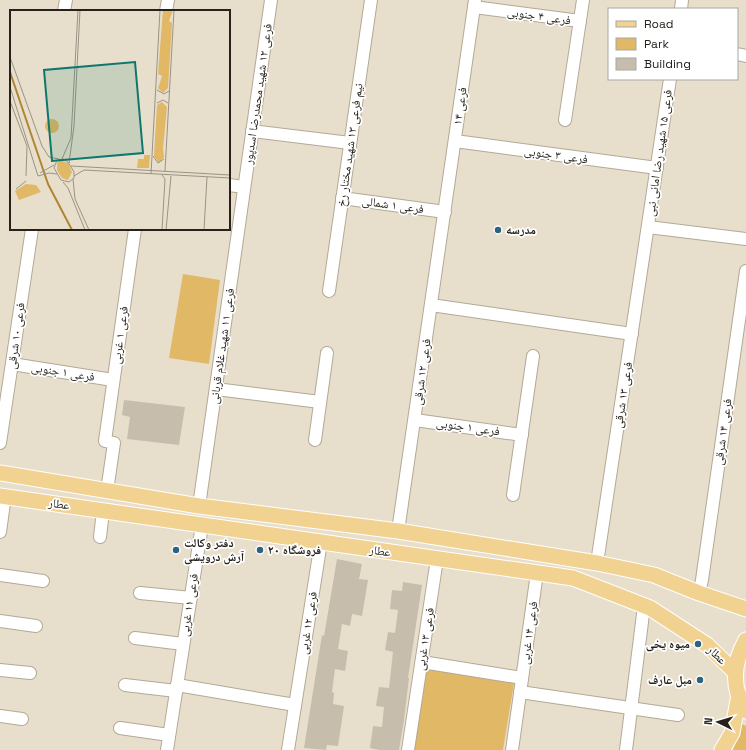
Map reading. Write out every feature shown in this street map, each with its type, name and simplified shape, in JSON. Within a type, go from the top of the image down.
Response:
[{"type":"main road","name":"عطار","points":[[0,473],[199,506],[398,531],[597,563],[654,575],[699,594],[746,609]]},
{"type":"main road","name":"عطار","points":[[3,496],[573,578],[650,608],[707,644],[735,672]]},
{"type":"main road","points":[[500,568],[503,548]]},
{"type":"main road","points":[[746,640],[737,659],[735,672],[736,690],[746,711]]},
{"type":"main road","points":[[722,750],[732,733],[739,696]]},
{"type":"street","points":[[64,10],[66,0]]},
{"type":"street","points":[[166,10],[168,0]]},
{"type":"street","name":"فرعی ۱۲ شهید محمدرضا اسدپور","points":[[244,187],[271,0]]},
{"type":"street","name":"نیم فرعی ۱۳ شهید مختار رخ","points":[[329,290],[371,0]]},
{"type":"street","points":[[565,120],[583,0]]},
{"type":"street","name":"فرعی ۴ جنوبی","points":[[474,4],[580,21]]},
{"type":"street","name":"فرعی ۱۴","points":[[444,212],[474,4]]},
{"type":"street","name":"فرعی ۱۵ شهید رضا امانی نبی","points":[[648,227],[670,80]]},
{"type":"street","points":[[252,131],[350,143]]},
{"type":"street","name":"فرعی ۳ جنوبی","points":[[455,141],[657,168]]},
{"type":"street","points":[[230,185],[244,187]]},
{"type":"street","name":"فرعی ۱۱ شهید غلام قربانی","points":[[199,506],[244,187]]},
{"type":"street","name":"فرعی ۱ شمالی","points":[[342,198],[444,212]]},
{"type":"street","name":"فرعی ۱۲ شرقی","points":[[398,531],[444,212]]},
{"type":"street","points":[[648,227],[746,239]]},
{"type":"street","name":"فرعی ۱۳ شرقی","points":[[597,563],[648,227]]},
{"type":"street","name":"فرعی ۱۰ شرقی","points":[[0,443],[32,230]]},
{"type":"street","name":"فرعی ۱ غربی","points":[[107,491],[114,443],[105,441],[135,230]]},
{"type":"street","name":"فرعی ۱۴ شرقی","points":[[699,594],[746,271]]},
{"type":"street","points":[[431,305],[632,334]]},
{"type":"street","points":[[315,440],[327,353]]},
{"type":"street","points":[[513,495],[533,356]]},
{"type":"street","name":"فرعی ۱ جنوبی","points":[[12,364],[114,380]]},
{"type":"street","points":[[216,389],[320,402]]},
{"type":"street","name":"فرعی ۱ جنوبی","points":[[415,420],[522,435]]},
{"type":"street","points":[[0,532],[3,496]]},
{"type":"street","points":[[100,537],[103,511]]},
{"type":"street","name":"فرعی ۱۱ غربی","points":[[167,750],[202,525]]},
{"type":"street","name":"فرعی ۱۲ غربی","points":[[288,750],[321,542]]},
{"type":"street","name":"فرعی ۱۳ غربی","points":[[408,750],[437,559]]},
{"type":"street","name":"فرعی ۱۴ غربی","points":[[520,692],[537,573]]},
{"type":"street","points":[[0,575],[43,581]]},
{"type":"street","points":[[140,593],[190,598]]},
{"type":"street","points":[[626,750],[644,606]]},
{"type":"street","points":[[0,621],[36,626]]},
{"type":"street","points":[[135,638],[184,644]]},
{"type":"street","points":[[422,662],[522,678]]},
{"type":"street","points":[[0,670],[30,674]]},
{"type":"street","points":[[125,685],[177,688],[238,695],[295,705]]},
{"type":"street","points":[[512,750],[520,692],[678,716]]},
{"type":"street","points":[[0,716],[22,718]]},
{"type":"street","points":[[120,728],[169,735]]},
{"type":"green space","points":[[183,274],[220,280],[209,364],[169,358]]},
{"type":"green space","points":[[423,668],[514,683],[503,750],[409,750]]},
{"type":"green space","points":[[742,724],[746,726],[746,750],[733,750]]},
{"type":"building","points":[[124,400],[185,407],[179,445],[127,439],[130,417],[122,415]]},
{"type":"building","points":[[337,559],[362,564],[359,579],[368,580],[362,616],[352,614],[350,626],[342,624],[338,649],[348,651],[345,671],[335,669],[332,692],[334,693],[333,704],[344,706],[338,746],[327,745],[326,750],[304,748],[322,635],[324,636]]},
{"type":"building","points":[[403,582],[422,585],[408,678],[404,720],[399,750],[379,750],[370,748],[373,726],[382,727],[384,707],[376,706],[379,687],[389,688],[393,652],[385,650],[388,632],[395,633],[398,610],[390,609],[392,590],[402,591]]},
{"type":"place","name":"مدرسه","points":[[498,230]]},
{"type":"place","name":"دفتر وکالت آرش درویشی","points":[[176,550]]},
{"type":"place","name":"فروشگاه ۲۰","points":[[260,550]]},
{"type":"place","name":"میوه یخی","points":[[698,644]]},
{"type":"place","name":"مبل عارف","points":[[700,680]]}]
